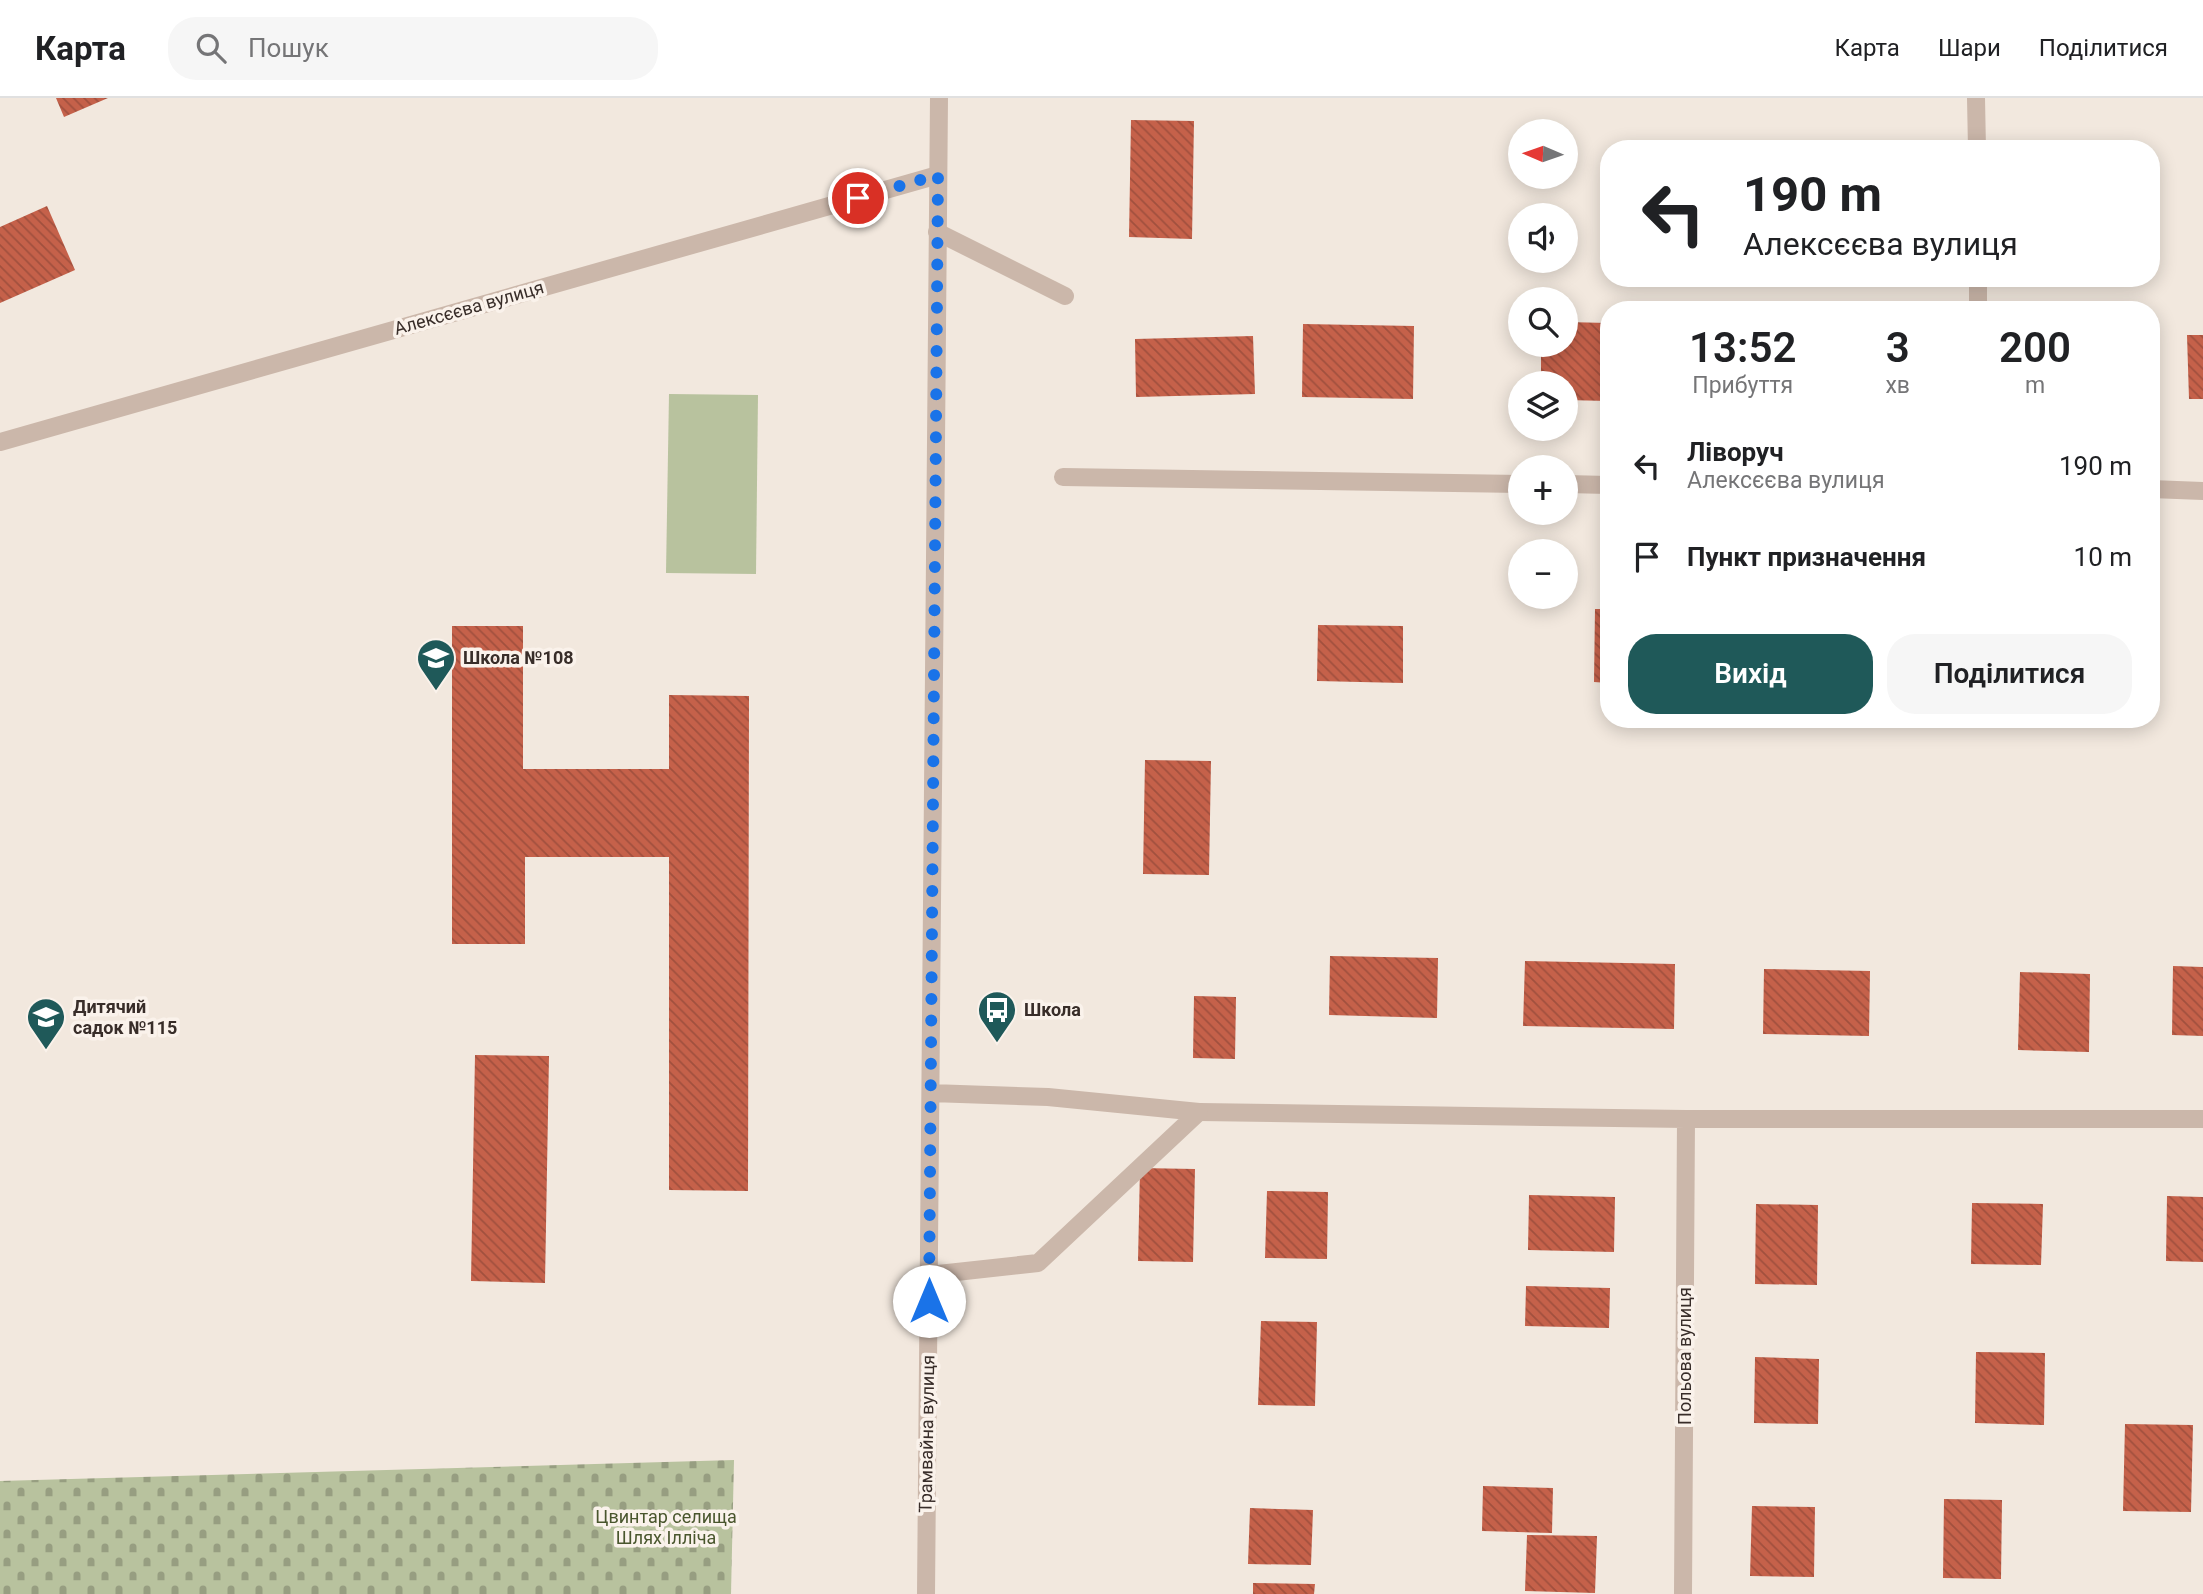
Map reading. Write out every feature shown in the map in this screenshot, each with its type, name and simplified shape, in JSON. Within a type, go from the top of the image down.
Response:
[{"type":"street","name":"Трамвайна вулиця","points":[[926,1594],[939,98]]},
{"type":"street","points":[[1976,98],[1977,140]]},
{"type":"street","name":"Алексєєва вулиця","points":[[0,442],[938,175]]},
{"type":"street","points":[[937,232],[1065,296]]},
{"type":"street","points":[[1063,477],[1508,484]]},
{"type":"street","points":[[1578,484],[1600,485]]},
{"type":"street","points":[[2160,489],[2203,491]]},
{"type":"street","points":[[930,1093],[1048,1097],[1199,1112],[1686,1119],[2203,1119]]},
{"type":"street","points":[[929,1275],[1038,1263],[1199,1112]]},
{"type":"street","name":"Польова вулиця","points":[[1683,1594],[1686,1119]]},
{"type":"green space","points":[[669,394],[758,395],[756,574],[666,573]]},
{"type":"green space","name":"Цвинтар селища Шлях Ілліча","points":[[734,1460],[731,1594],[0,1594],[0,1481]]},
{"type":"building","points":[[56,98],[108,98],[64,117]]},
{"type":"building","points":[[1131,120],[1194,121],[1192,239],[1129,237]]},
{"type":"building","points":[[47,206],[75,270],[0,303],[0,227]]},
{"type":"building","points":[[1578,322],[1600,323],[1600,401],[1578,400],[1578,371],[1541,371],[1541,357],[1578,357]]},
{"type":"building","points":[[1303,324],[1414,326],[1413,399],[1302,397]]},
{"type":"building","points":[[2187,335],[2203,335],[2203,399],[2189,399]]},
{"type":"building","points":[[1253,336],[1255,394],[1136,397],[1135,339]]},
{"type":"building","points":[[1595,609],[1600,609],[1600,682],[1594,682]]},
{"type":"building","points":[[1318,625],[1403,626],[1403,683],[1317,681]]},
{"type":"building","points":[[452,626],[523,626],[523,769],[669,769],[669,695],[749,696],[748,1191],[669,1190],[669,857],[525,857],[525,944],[452,944]]},
{"type":"building","points":[[1145,760],[1211,761],[1209,875],[1143,874]]},
{"type":"building","points":[[1330,956],[1438,958],[1437,1018],[1329,1015]]},
{"type":"building","points":[[1525,961],[1675,964],[1674,1029],[1523,1026]]},
{"type":"building","points":[[2173,966],[2203,967],[2203,1036],[2172,1035]]},
{"type":"building","points":[[1764,969],[1870,971],[1869,1036],[1763,1034]]},
{"type":"building","points":[[2020,972],[2090,974],[2089,1052],[2018,1050]]},
{"type":"building","points":[[1194,996],[1236,997],[1235,1059],[1193,1058]]},
{"type":"building","points":[[475,1055],[549,1056],[545,1283],[471,1281]]},
{"type":"building","points":[[1140,1168],[1195,1169],[1193,1262],[1138,1261]]},
{"type":"building","points":[[1267,1191],[1328,1192],[1327,1259],[1265,1258]]},
{"type":"building","points":[[1529,1195],[1615,1197],[1614,1252],[1528,1250]]},
{"type":"building","points":[[2167,1196],[2203,1197],[2203,1262],[2166,1261]]},
{"type":"building","points":[[1972,1203],[2043,1204],[2041,1265],[1971,1264]]},
{"type":"building","points":[[1756,1204],[1818,1205],[1817,1285],[1755,1284]]},
{"type":"building","points":[[1526,1286],[1610,1288],[1609,1328],[1525,1326]]},
{"type":"building","points":[[1261,1321],[1317,1322],[1315,1406],[1258,1405]]},
{"type":"building","points":[[1976,1352],[2045,1353],[2044,1425],[1975,1423]]},
{"type":"building","points":[[1755,1357],[1819,1359],[1818,1424],[1754,1423]]},
{"type":"building","points":[[2125,1424],[2193,1425],[2191,1512],[2123,1511]]},
{"type":"building","points":[[1483,1486],[1553,1488],[1552,1533],[1482,1531]]},
{"type":"building","points":[[1944,1499],[2002,1500],[2001,1579],[1943,1578]]},
{"type":"building","points":[[1752,1506],[1815,1507],[1814,1577],[1750,1576]]},
{"type":"building","points":[[1250,1508],[1313,1510],[1311,1565],[1248,1564]]},
{"type":"building","points":[[1527,1535],[1597,1536],[1595,1593],[1525,1591]]},
{"type":"building","points":[[1253,1583],[1315,1584],[1314,1594],[1253,1594]]},
{"type":"place","name":"Школа №108","points":[[436,692]]},
{"type":"place","name":"Школа","points":[[997,1044]]},
{"type":"place","name":"Дитячий садок №115","points":[[46,1051]]},
{"type":"route","points":[[858,198],[938,175],[929,1301]]}]
